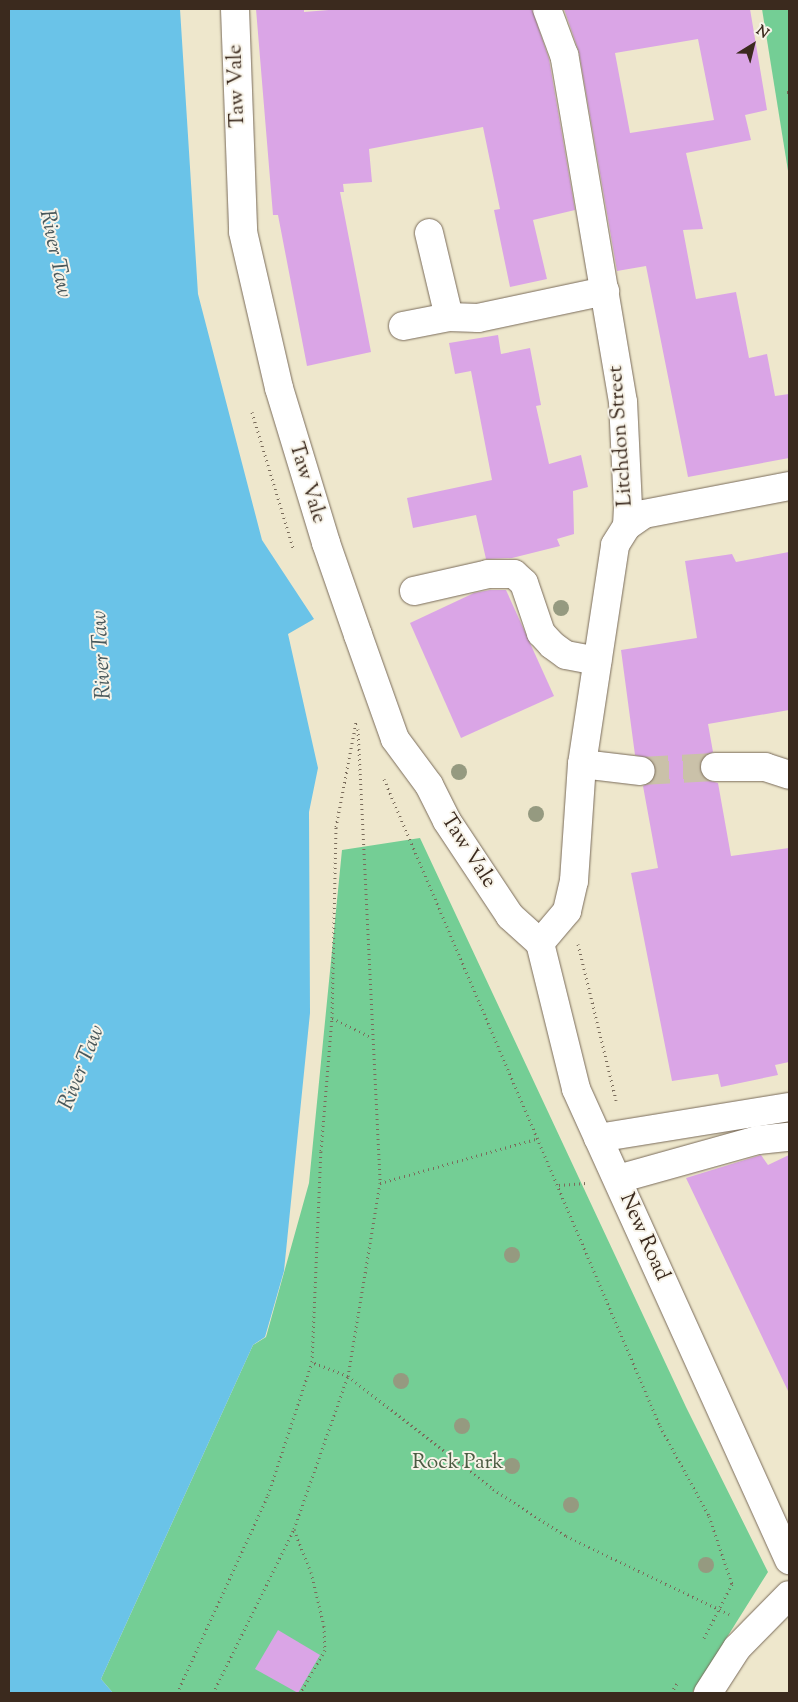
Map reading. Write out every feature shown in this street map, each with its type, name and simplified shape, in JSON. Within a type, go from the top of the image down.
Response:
[{"type":"street","name":"Taw Vale","points":[[235,9],[243,232],[278,388],[326,543],[395,739],[428,785],[447,821],[510,916],[540,943]]},
{"type":"street","name":"Litchdon Street","points":[[540,943],[567,911],[577,857],[578,794],[615,545],[627,526],[623,402],[564,55],[547,9]]},
{"type":"street","points":[[429,233],[449,317]]},
{"type":"street","points":[[403,326],[449,317],[478,318],[605,291]]},
{"type":"street","points":[[627,526],[644,514],[789,486]]},
{"type":"street","points":[[414,590],[488,574],[514,574],[524,583],[541,633],[552,645],[566,655],[597,662]]},
{"type":"street","points":[[582,764],[641,770]]},
{"type":"street","points":[[715,767],[764,767],[789,775]]},
{"type":"street","name":"New Road","points":[[540,943],[563,1045],[576,1089],[607,1136],[618,1179],[789,1560]]},
{"type":"street","points":[[607,1136],[670,1129],[789,1107]]},
{"type":"street","points":[[618,1179],[758,1140],[789,1137]]},
{"type":"street","points":[[708,1693],[755,1626],[789,1595]]},
{"type":"path","points":[[357,716],[365,734]]},
{"type":"path","points":[[178,1693],[268,1495],[312,1362],[321,1151],[332,1018],[336,827],[357,716]]},
{"type":"path","points":[[213,1693],[294,1529],[348,1376],[380,1183],[357,716]]},
{"type":"path","points":[[381,771],[539,1138],[660,1426],[709,1516],[732,1584],[721,1611]]},
{"type":"path","points":[[567,911],[585,963],[616,1091],[607,1136]]},
{"type":"path","points":[[332,1018],[372,1037]]},
{"type":"path","points":[[380,1183],[539,1138]]},
{"type":"path","points":[[559,1185],[576,1185]]},
{"type":"path","points":[[312,1362],[348,1376],[493,1489],[566,1536],[755,1626]]},
{"type":"path","points":[[294,1529],[311,1572],[324,1626],[325,1650],[300,1693]]},
{"type":"green space","points":[[762,9],[789,9],[789,177]]},
{"type":"green space","name":"Rock Park","points":[[420,838],[686,1407],[768,1572],[692,1693],[113,1693],[101,1679],[253,1345],[266,1337],[309,1183],[342,850]]},
{"type":"water","name":"River Taw","points":[[9,9],[180,9],[198,294],[262,540],[314,619],[288,634],[318,768],[309,812],[310,1013],[284,1271],[265,1337],[253,1345],[101,1679],[113,1693],[9,1693]]},
{"type":"building","points":[[256,9],[304,9],[304,12],[341,9],[532,9],[549,59],[575,210],[533,220],[547,279],[510,287],[494,210],[500,209],[483,127],[369,149],[372,182],[343,184],[344,192],[340,192],[371,352],[307,366],[278,215],[273,215]]},
{"type":"building","points":[[564,9],[750,9],[767,110],[745,115],[751,140],[686,153],[703,229],[683,230],[696,299],[736,292],[749,358],[767,354],[775,396],[789,394],[789,458],[688,477],[646,266],[617,271],[579,52]],"holes":[[[698,39],[714,120],[630,133],[615,53]]]},
{"type":"building","points":[[498,335],[501,354],[530,348],[541,405],[536,406],[549,464],[581,455],[588,487],[573,491],[574,534],[557,539],[560,546],[512,558],[486,559],[476,515],[413,528],[407,498],[492,480],[471,371],[455,374],[449,343]]},
{"type":"building","points":[[789,552],[789,710],[708,724],[713,752],[702,759],[699,767],[707,780],[718,783],[731,856],[789,848],[789,1062],[775,1065],[778,1075],[721,1087],[718,1074],[672,1081],[631,873],[658,868],[643,786],[653,781],[657,772],[651,759],[635,755],[621,650],[697,638],[685,561],[732,554],[736,562]]},
{"type":"building","points":[[506,590],[554,696],[461,738],[410,623],[474,593]]},
{"type":"building","points":[[761,1155],[768,1165],[789,1155],[789,1393],[686,1178]]},
{"type":"building","points":[[278,1630],[320,1655],[298,1693],[255,1669]]},
{"type":"tunnel","points":[[641,771],[715,767]]}]
